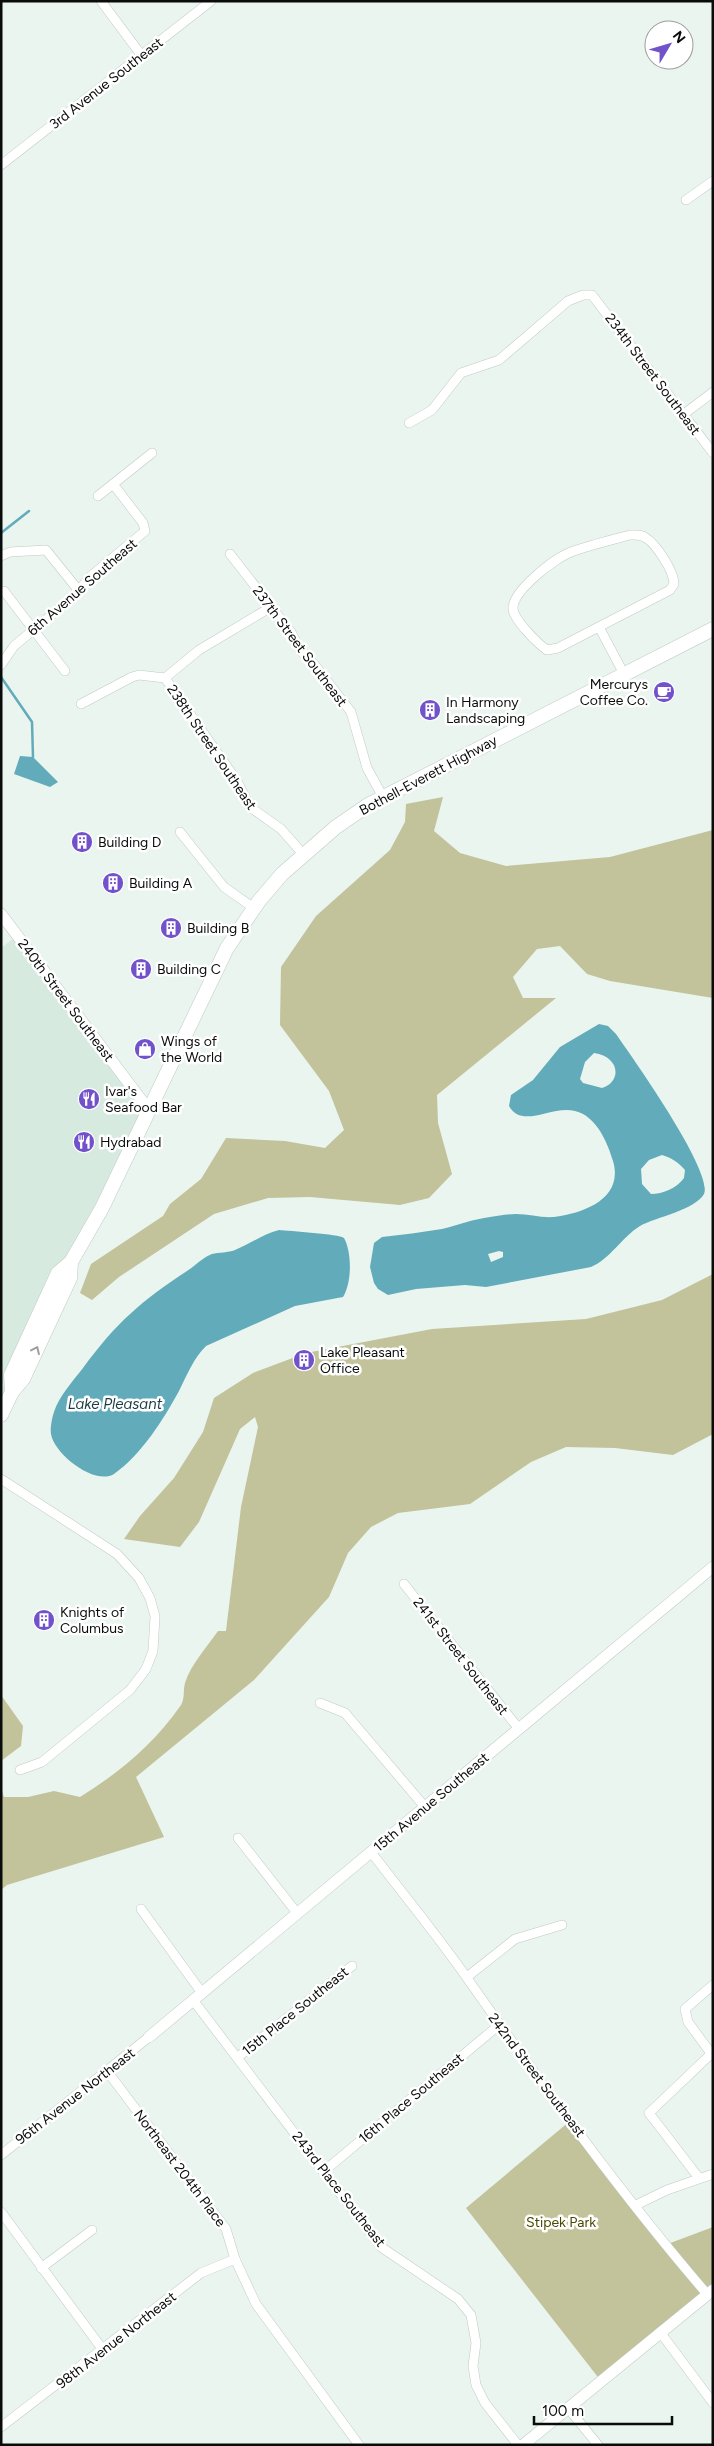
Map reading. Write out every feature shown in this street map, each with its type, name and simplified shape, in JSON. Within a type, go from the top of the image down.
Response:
[{"type":"main road","name":"Bothell-Everett Highway","points":[[1,1415],[12,1392],[11,1375],[58,1272],[71,1262],[102,1208],[228,948],[254,908],[282,874],[336,827],[383,797],[713,629]]},
{"type":"street","points":[[101,1],[142,56]]},
{"type":"street","name":"3rd Avenue Southeast","points":[[1,165],[211,1]]},
{"type":"street","points":[[686,200],[713,181]]},
{"type":"street","name":"234th Street Southeast","points":[[408,422],[432,410],[461,373],[500,360],[568,301],[583,295],[592,295],[713,453]]},
{"type":"street","points":[[684,414],[713,392]]},
{"type":"street","points":[[98,496],[152,453]]},
{"type":"street","name":"6th Avenue Southeast","points":[[1,665],[14,646],[79,590],[91,576],[145,531],[144,523],[113,484]]},
{"type":"street","points":[[640,535],[648,539],[674,576],[674,584],[670,590],[599,627],[558,648],[547,650],[537,643],[513,612],[514,602],[519,592],[560,557],[622,537],[640,535]]},
{"type":"street","points":[[1,556],[10,552],[24,550],[46,550],[79,590]]},
{"type":"street","name":"237th Street Southeast","points":[[230,554],[291,632],[300,650],[314,664],[351,712],[367,768],[383,797]]},
{"type":"street","points":[[4,592],[65,671]]},
{"type":"street","points":[[81,704],[139,675],[165,678],[199,650],[271,607]]},
{"type":"street","points":[[599,627],[624,674]]},
{"type":"street","name":"238th Street Southeast","points":[[165,678],[237,781],[250,807],[281,829],[303,854]]},
{"type":"street","points":[[180,832],[224,887],[254,908]]},
{"type":"street","name":"240th Street Southeast","points":[[1,914],[149,1110]]},
{"type":"street","points":[[1,1479],[117,1554],[140,1578],[150,1598],[155,1616],[153,1651],[146,1669],[130,1690],[42,1762],[20,1770]]},
{"type":"street","name":"15th Avenue Southeast","points":[[149,2037],[713,1567]]},
{"type":"street","name":"241st Street Southeast","points":[[404,1584],[519,1729]]},
{"type":"street","points":[[320,1703],[345,1713],[425,1807]]},
{"type":"street","points":[[238,1838],[297,1914]]},
{"type":"street","name":"242nd Street Southeast","points":[[371,1852],[664,2245],[710,2292]]},
{"type":"street","name":"243rd Place Southeast","points":[[141,1909],[238,2057],[323,2172],[381,2246],[458,2299],[471,2315],[476,2343],[473,2366],[476,2385],[485,2403],[518,2445]]},
{"type":"street","points":[[466,1977],[515,1939],[562,1925]]},
{"type":"street","name":"15th Place Southeast","points":[[238,2057],[352,1966]]},
{"type":"street","points":[[699,2178],[649,2113],[712,2055],[688,2022],[685,2009],[713,1985]]},
{"type":"street","name":"16th Place Southeast","points":[[323,2172],[499,2025]]},
{"type":"street","name":"96th Avenue Northeast","points":[[1,2155],[149,2037]]},
{"type":"street","name":"Northeast 204th Place","points":[[107,2071],[226,2229],[235,2259],[256,2304],[359,2445]]},
{"type":"street","points":[[636,2206],[699,2178],[713,2174]]},
{"type":"street","points":[[1,2212],[103,2350]]},
{"type":"street","points":[[41,2268],[92,2230]]},
{"type":"street","name":"98th Avenue Northeast","points":[[2,2428],[201,2273],[235,2259]]},
{"type":"street","points":[[523,2445],[710,2292]]},
{"type":"street","points":[[660,2332],[713,2403]]},
{"type":"street","points":[[568,2408],[598,2445]]},
{"type":"shaded area","points":[[14,938],[149,1110],[1,1417],[1,948]]},
{"type":"green space","points":[[443,797],[434,831],[460,853],[506,866],[610,857],[713,830],[713,998],[610,981],[587,974],[560,946],[537,949],[513,977],[523,998],[556,998],[437,1095],[438,1123],[452,1174],[429,1198],[400,1205],[310,1197],[268,1198],[214,1214],[119,1277],[92,1300],[80,1293],[91,1264],[163,1216],[170,1204],[201,1179],[226,1138],[285,1141],[325,1148],[344,1130],[329,1091],[280,1025],[281,967],[316,916],[390,850],[405,822],[406,804]]},
{"type":"green space","points":[[713,1274],[713,1434],[673,1455],[615,1448],[566,1447],[531,1462],[470,1504],[398,1513],[371,1527],[348,1553],[329,1597],[254,1680],[136,1777],[164,1837],[7,1885],[1,1890],[1,1788],[4,1797],[28,1797],[54,1791],[80,1797],[109,1778],[148,1744],[171,1719],[182,1703],[185,1683],[195,1662],[218,1631],[226,1631],[241,1507],[258,1427],[255,1417],[240,1429],[199,1522],[180,1547],[124,1539],[140,1516],[174,1478],[203,1432],[214,1398],[253,1373],[306,1353],[432,1329],[586,1319],[662,1300]]},
{"type":"green space","points":[[1,1695],[23,1726],[21,1746],[1,1761]]},
{"type":"green space","name":"Stipek Park","points":[[570,2121],[665,2245],[713,2227],[713,2290],[601,2381],[466,2208]]},
{"type":"water","points":[[20,756],[33,757],[58,782],[50,787],[14,774]]},
{"type":"water","points":[[599,1024],[608,1026],[616,1034],[654,1089],[685,1140],[704,1182],[704,1194],[699,1200],[684,1209],[640,1226],[604,1259],[591,1267],[486,1287],[465,1285],[416,1289],[388,1295],[378,1289],[374,1283],[370,1267],[374,1243],[382,1237],[442,1229],[478,1219],[506,1215],[521,1214],[554,1217],[566,1215],[589,1207],[607,1194],[613,1185],[615,1174],[613,1161],[602,1134],[589,1118],[573,1110],[523,1116],[515,1113],[509,1106],[511,1095],[533,1080],[560,1047]],"holes":[[[594,1053],[609,1059],[615,1069],[613,1080],[609,1085],[602,1088],[583,1083],[580,1079],[585,1062]],[[662,1155],[672,1159],[685,1170],[684,1178],[678,1185],[669,1190],[651,1194],[642,1184],[641,1169],[649,1160]],[[499,1251],[503,1252],[503,1257],[491,1262],[488,1254]]]},
{"type":"water","name":"Lake Pleasant","points":[[279,1230],[324,1234],[344,1238],[350,1259],[350,1268],[348,1284],[343,1297],[295,1306],[206,1346],[194,1362],[159,1425],[134,1457],[114,1474],[106,1477],[97,1476],[76,1466],[67,1459],[59,1450],[51,1434],[56,1406],[71,1383],[118,1325],[156,1292],[205,1257],[235,1250]]},
{"type":"waterway","points":[[1,533],[29,511]]},
{"type":"waterway","points":[[1,677],[32,722],[33,757]]},
{"type":"place","name":"Mercurys Coffee Co.","points":[[664,692]]},
{"type":"place","name":"In Harmony Landscaping","points":[[430,710]]},
{"type":"place","name":"Building D","points":[[82,842]]},
{"type":"place","name":"Building A","points":[[113,883]]},
{"type":"place","name":"Building B","points":[[171,928]]},
{"type":"place","name":"Building C","points":[[141,969]]},
{"type":"place","name":"Wings of the World","points":[[145,1049]]},
{"type":"place","name":"Ivar's Seafood Bar","points":[[89,1099]]},
{"type":"place","name":"Hydrabad","points":[[84,1142]]},
{"type":"place","name":"Lake Pleasant Office","points":[[304,1360]]},
{"type":"place","name":"Knights of Columbus","points":[[44,1620]]}]
